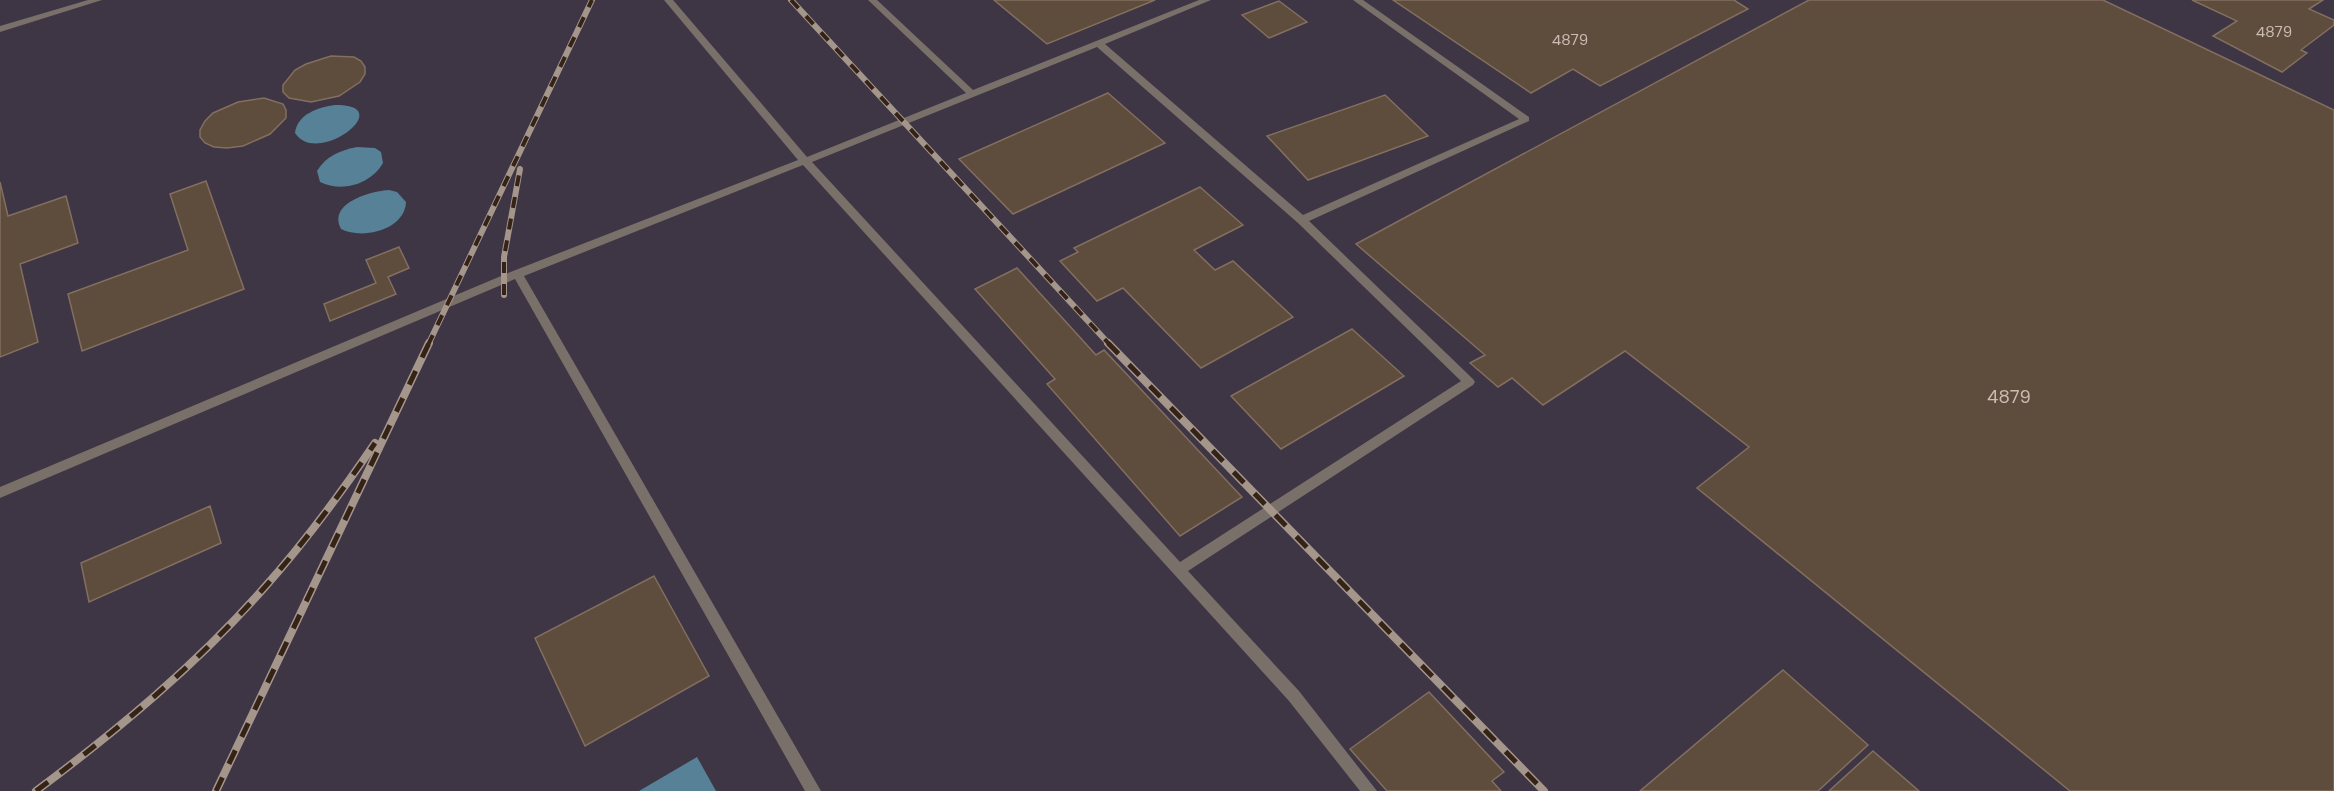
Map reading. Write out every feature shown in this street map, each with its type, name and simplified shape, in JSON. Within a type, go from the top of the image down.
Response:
[{"type":"lane","points":[[0,29],[98,0]]},
{"type":"lane","points":[[668,0],[805,160],[1294,696],[1369,791]]},
{"type":"lane","points":[[872,0],[972,94]]},
{"type":"lane","points":[[0,493],[517,273],[1207,0]]},
{"type":"lane","points":[[1302,220],[1526,118],[1357,0]]},
{"type":"lane","points":[[1098,43],[1302,220],[1469,382],[1179,570]]},
{"type":"lane","points":[[517,273],[813,791]]},
{"type":"shaded area","points":[[0,0],[2334,0],[2334,791],[0,791]]},
{"type":"water","points":[[335,105],[353,107],[359,114],[357,123],[348,132],[320,143],[306,142],[295,133],[304,116]]},
{"type":"water","points":[[357,147],[375,148],[381,152],[383,163],[378,170],[355,185],[337,187],[320,182],[317,171],[325,161],[340,152]]},
{"type":"water","points":[[389,190],[397,192],[406,202],[404,212],[391,226],[371,233],[341,229],[338,220],[345,205],[362,196]]},
{"type":"water","points":[[697,757],[716,791],[639,791]]},
{"type":"building","points":[[994,0],[1155,0],[1047,44]]},
{"type":"building","points":[[1393,0],[1734,0],[1748,9],[1600,86],[1573,69],[1531,93]]},
{"type":"building","points":[[1809,0],[2103,0],[2334,110],[2334,791],[2070,791],[1697,488],[1749,447],[1625,351],[1543,405],[1512,378],[1498,387],[1470,363],[1485,355],[1356,244]]},
{"type":"building","points":[[2192,0],[2323,0],[2309,9],[2334,20],[2334,25],[2301,50],[2307,53],[2282,72],[2213,36],[2237,21]]},
{"type":"building","points":[[1279,1],[1307,22],[1269,38],[1242,15]]},
{"type":"building","points":[[331,56],[354,57],[361,61],[365,67],[365,74],[360,82],[339,96],[311,102],[289,98],[283,92],[283,85],[295,70]]},
{"type":"building","points":[[1108,93],[1165,143],[1013,214],[959,159]]},
{"type":"building","points":[[1385,95],[1428,136],[1308,180],[1267,136]]},
{"type":"building","points":[[264,98],[283,104],[286,110],[286,118],[270,134],[243,146],[227,148],[214,147],[205,143],[200,137],[200,130],[213,113],[238,102]]},
{"type":"building","points":[[206,181],[244,289],[82,351],[68,294],[188,250],[170,194]]},
{"type":"building","points":[[0,182],[8,216],[66,196],[78,243],[20,264],[38,342],[0,357]]},
{"type":"building","points":[[1200,187],[1243,225],[1194,250],[1215,270],[1233,261],[1293,317],[1201,368],[1123,288],[1097,301],[1060,261],[1078,252],[1074,248]]},
{"type":"building","points":[[399,247],[409,268],[388,277],[396,294],[330,321],[324,304],[376,283],[366,260]]},
{"type":"building","points":[[1017,268],[1096,355],[1104,350],[1242,497],[1180,536],[1047,384],[1055,379],[975,289]]},
{"type":"building","points":[[1352,329],[1404,376],[1281,449],[1231,396]]},
{"type":"building","points":[[210,506],[221,543],[89,602],[81,563]]},
{"type":"building","points":[[654,576],[709,676],[585,746],[535,638]]},
{"type":"building","points":[[1783,670],[1868,745],[1818,791],[1640,791]]},
{"type":"building","points":[[1429,692],[1504,772],[1492,781],[1501,791],[1387,791],[1350,749]]},
{"type":"building","points":[[1873,751],[1919,791],[1829,791]]},
{"type":"railway","points":[[428,345],[592,0]]},
{"type":"railway","points":[[791,0],[1110,345]]},
{"type":"railway","points":[[504,295],[504,257],[520,169]]},
{"type":"railway","points":[[216,791],[429,343]]},
{"type":"railway","points":[[1108,343],[1544,791]]},
{"type":"railway","points":[[36,791],[155,696],[211,644],[279,571],[336,499],[375,443]]}]
